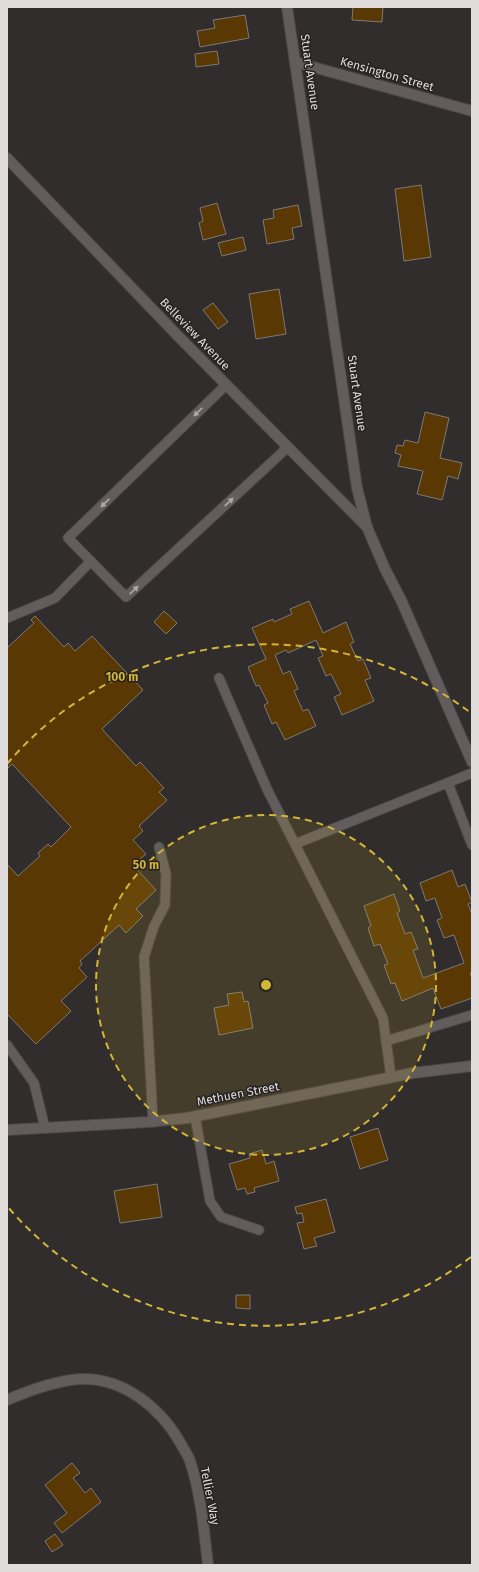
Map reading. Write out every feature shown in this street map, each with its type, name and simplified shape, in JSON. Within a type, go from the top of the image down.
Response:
[{"type":"street","name":"Stuart Avenue","points":[[287,7],[357,488],[366,527],[401,600],[472,762]]},
{"type":"street","name":"Kensington Street","points":[[295,62],[472,111]]},
{"type":"street","name":"Belleview Avenue","points":[[7,158],[226,385],[366,527]]},
{"type":"street","name":"Methuen Street","points":[[7,1130],[152,1122],[195,1116],[413,1073],[472,1066]]},
{"type":"street","name":"Tellier Way","points":[[7,1400],[57,1382],[80,1379],[100,1380],[123,1388],[141,1398],[158,1412],[174,1431],[189,1459],[198,1494],[208,1565]]},
{"type":"lane","points":[[226,385],[68,538],[126,597],[288,447]]},
{"type":"lane","points":[[9,615],[54,598],[91,561]]},
{"type":"lane","points":[[219,678],[267,789],[383,1018],[391,1077]]},
{"type":"lane","points":[[295,844],[472,773]]},
{"type":"lane","points":[[448,783],[472,846]]},
{"type":"lane","points":[[152,1122],[144,957],[154,926],[165,905],[166,874],[159,847]]},
{"type":"lane","points":[[386,1041],[472,1015]]},
{"type":"lane","points":[[7,1045],[34,1084],[45,1128]]},
{"type":"lane","points":[[195,1116],[210,1202],[221,1216],[259,1230]]},
{"type":"building","points":[[353,7],[383,7],[382,22],[352,20]]},
{"type":"building","points":[[245,15],[249,38],[200,47],[197,31],[215,28],[213,20]]},
{"type":"building","points":[[217,51],[219,64],[196,67],[195,54]]},
{"type":"building","points":[[421,185],[431,257],[404,261],[395,189]]},
{"type":"building","points":[[217,203],[226,234],[203,240],[199,223],[203,221],[200,208]]},
{"type":"building","points":[[298,205],[302,226],[292,228],[294,239],[267,244],[263,220],[274,218],[273,210]]},
{"type":"building","points":[[243,237],[246,250],[222,256],[218,243]]},
{"type":"building","points":[[279,289],[286,334],[256,339],[249,294]]},
{"type":"building","points":[[213,303],[228,322],[218,329],[203,310]]},
{"type":"building","points":[[425,412],[449,418],[440,458],[462,463],[458,479],[448,476],[442,500],[417,494],[423,471],[398,466],[401,455],[395,453],[397,445],[403,446],[405,440],[418,443]]},
{"type":"building","points":[[309,601],[323,633],[346,622],[354,642],[350,644],[358,661],[363,659],[371,678],[365,680],[374,701],[342,715],[334,697],[341,694],[331,674],[326,676],[318,658],[323,656],[316,640],[288,653],[286,650],[275,655],[283,674],[290,671],[298,689],[294,691],[303,711],[308,709],[316,726],[285,740],[276,722],[272,724],[264,705],[268,703],[259,685],[256,686],[248,667],[266,659],[252,628],[273,619],[274,622],[292,614],[290,609]]},
{"type":"building","points":[[164,611],[177,623],[166,634],[154,622]]},
{"type":"building","points":[[35,616],[64,647],[68,643],[75,651],[92,636],[143,690],[102,729],[136,766],[140,762],[164,788],[159,792],[167,800],[139,826],[143,831],[133,840],[146,854],[133,865],[156,890],[136,909],[143,916],[126,933],[119,925],[80,961],[82,964],[79,968],[87,977],[61,1001],[71,1011],[36,1044],[7,1014],[7,864],[18,876],[40,856],[38,853],[48,844],[51,847],[71,827],[12,764],[7,769],[7,648],[34,623],[31,620]]},
{"type":"building","points":[[452,870],[458,887],[465,884],[472,902],[468,904],[472,914],[472,972],[470,973],[472,978],[472,998],[441,1009],[433,988],[402,1001],[395,983],[391,984],[384,965],[388,964],[380,944],[374,946],[368,928],[371,926],[364,906],[394,894],[400,911],[397,913],[405,934],[411,932],[418,949],[413,950],[423,978],[464,963],[454,935],[444,938],[437,920],[442,918],[435,898],[426,901],[420,883]]},
{"type":"building","points":[[242,992],[244,1002],[248,1001],[253,1028],[219,1035],[214,1008],[229,1005],[227,994]]},
{"type":"building","points":[[378,1128],[388,1160],[360,1169],[350,1137]]},
{"type":"building","points":[[262,1150],[266,1164],[274,1161],[279,1181],[254,1188],[255,1192],[247,1194],[245,1188],[237,1190],[229,1164],[250,1158],[249,1154]]},
{"type":"building","points":[[157,1184],[162,1217],[120,1223],[114,1191]]},
{"type":"building","points":[[326,1199],[335,1232],[314,1238],[317,1246],[304,1249],[297,1223],[304,1222],[302,1213],[297,1214],[295,1207]]},
{"type":"building","points":[[236,1295],[250,1295],[250,1309],[236,1308]]},
{"type":"building","points":[[72,1463],[80,1473],[73,1478],[85,1493],[91,1488],[101,1502],[62,1533],[54,1523],[67,1513],[45,1485]]},
{"type":"building","points":[[55,1534],[63,1545],[52,1552],[45,1541]]}]
